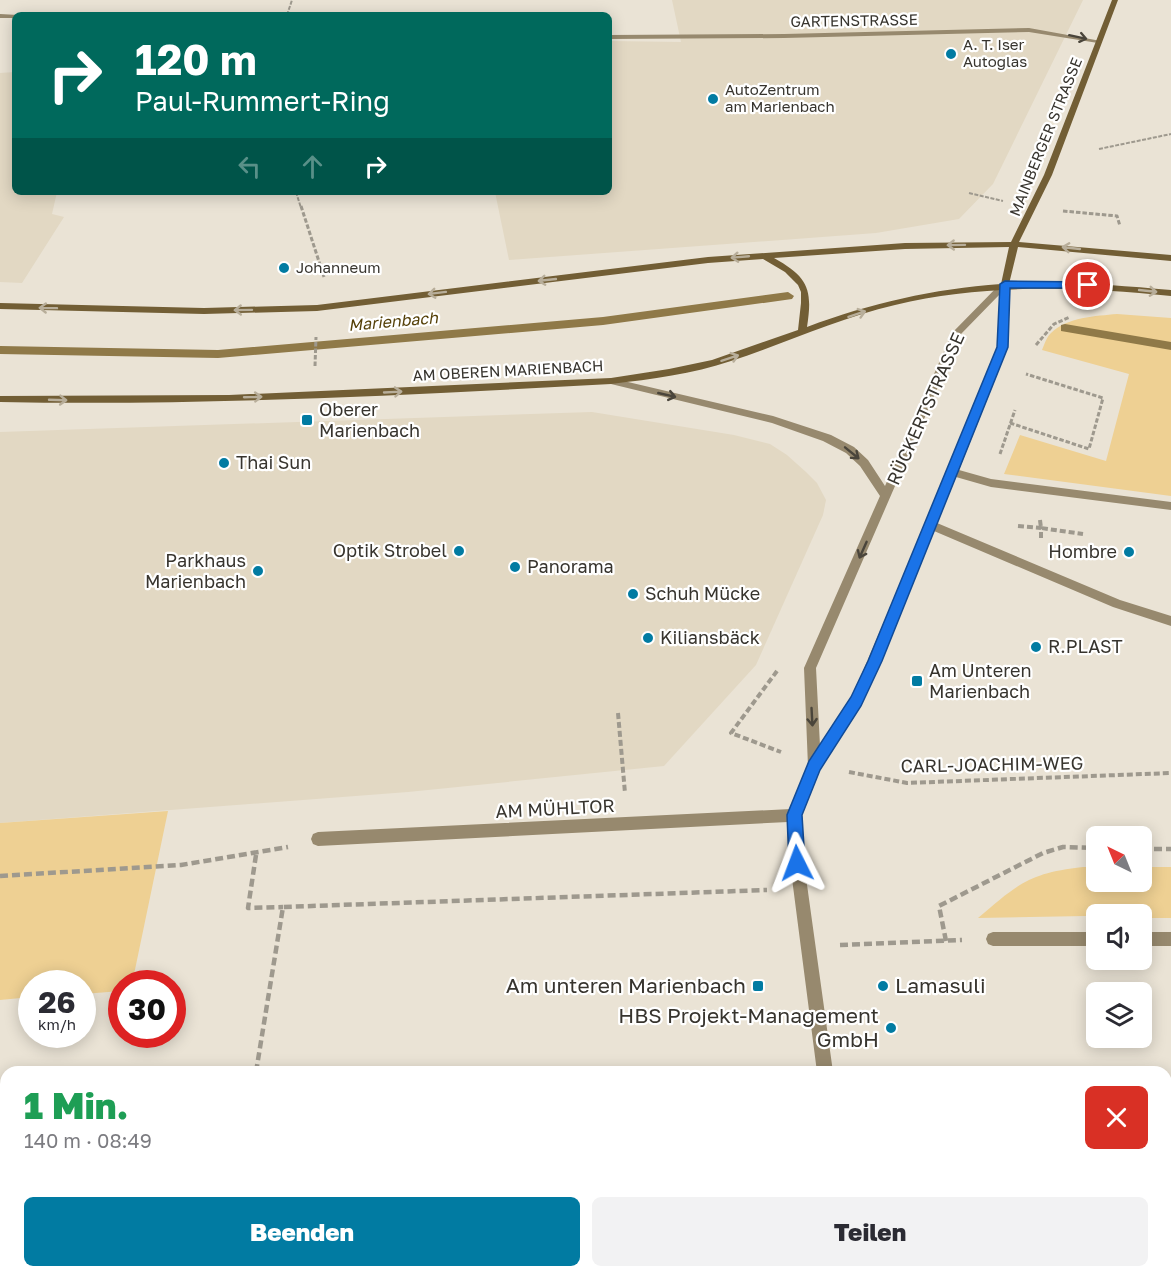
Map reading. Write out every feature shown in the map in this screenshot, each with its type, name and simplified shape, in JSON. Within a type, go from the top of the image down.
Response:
[{"type":"main road","name":"MAINBERGER STRASSE","points":[[1005,284],[1014,244],[1048,175],[1115,0]]},
{"type":"main road","points":[[0,306],[204,311],[317,308],[763,255],[905,246],[1014,244],[1171,258]]},
{"type":"main road","points":[[763,255],[791,271],[806,290],[807,306],[802,332]]},
{"type":"main road","name":"AM OBEREN MARIENBACH","points":[[0,399],[86,401],[210,399],[610,381],[660,374],[725,360],[802,332],[915,297],[1005,284],[1088,285],[1171,293]]},
{"type":"street","name":"GARTENSTRASSE","points":[[612,37],[909,34],[1029,30],[1098,41]]},
{"type":"street","name":"RÜCKERTSTRASSE","points":[[824,1066],[800,889],[795,815],[815,766],[856,702],[1003,347],[1005,284]]},
{"type":"street","name":"RÜCKERTSTRASSE","points":[[815,766],[810,668],[957,333],[1005,284]]},
{"type":"street","name":"RÜCKERTSTRASSE","points":[[610,381],[773,420],[827,438],[850,450],[864,464],[886,497]]},
{"type":"street","points":[[953,472],[991,483],[1171,506]]},
{"type":"street","points":[[930,525],[1117,604],[1171,621]]},
{"type":"street","name":"AM MÜHLTOR","points":[[318,839],[795,815]]},
{"type":"street","points":[[993,939],[1086,939]]},
{"type":"street","points":[[1152,939],[1171,939]]},
{"type":"path","points":[[1099,149],[1171,134]]},
{"type":"path","points":[[297,195],[329,290],[317,308]]},
{"type":"path","points":[[1035,349],[1045,331],[1054,324],[1078,315]]},
{"type":"path","points":[[315,367],[316,332]]},
{"type":"path","points":[[1023,384],[1029,365]]},
{"type":"path","points":[[1010,423],[1089,449],[1103,398],[1026,374]]},
{"type":"path","points":[[991,483],[1017,403]]},
{"type":"path","points":[[618,713],[628,823]]},
{"type":"path","name":"CARL-JOACHIM-WEG","points":[[815,766],[907,783],[1171,773]]},
{"type":"path","points":[[0,876],[157,868],[256,855],[318,839]]},
{"type":"path","points":[[858,943],[946,941],[939,906],[1043,853],[1063,847],[1086,848]]},
{"type":"path","points":[[1152,849],[1171,849]]},
{"type":"path","points":[[256,855],[248,908],[800,889]]},
{"type":"path","points":[[257,1066],[283,907]]},
{"type":"shaded area","points":[[672,0],[1083,0],[993,184],[959,219],[876,233],[509,260],[496,195],[612,195],[612,41],[681,42]]},
{"type":"shaded area","points":[[12,72],[12,195],[56,195],[52,214],[64,217],[22,283],[0,282],[0,73]]},
{"type":"shaded area","points":[[1117,314],[1171,318],[1171,496],[1004,474],[1020,435],[1106,461],[1129,374],[1042,350],[1050,334],[1073,320]]},
{"type":"shaded area","points":[[592,412],[734,435],[770,444],[787,455],[817,483],[826,500],[823,515],[756,665],[664,766],[408,792],[0,823],[0,432]]},
{"type":"shaded area","points":[[168,811],[135,970],[108,970],[108,992],[96,993],[96,970],[18,970],[18,998],[0,1000],[0,823]]},
{"type":"shaded area","points":[[1086,867],[1086,892],[1152,892],[1152,867],[1171,867],[1171,918],[1152,918],[1152,904],[1086,904],[1086,916],[978,918],[1025,882],[1065,870]]},
{"type":"waterway","name":"Marienbach","points":[[0,350],[218,354],[603,321],[788,296]]},
{"type":"waterway","name":"Marienbach","points":[[1065,328],[1171,346]]},
{"type":"place","name":"A. T. Iser Autoglas","points":[[951,54]]},
{"type":"place","name":"AutoZentrum am Marienbach","points":[[713,99]]},
{"type":"place","name":"Johanneum","points":[[284,268]]},
{"type":"place","name":"Oberer Marienbach","points":[[307,420]]},
{"type":"place","name":"Thai Sun","points":[[224,463]]},
{"type":"place","name":"Optik Strobel","points":[[459,551]]},
{"type":"place","name":"Hombre","points":[[1129,552]]},
{"type":"place","name":"Panorama","points":[[515,567]]},
{"type":"place","name":"Parkhaus Marienbach","points":[[258,571]]},
{"type":"place","name":"Schuh Mücke","points":[[633,594]]},
{"type":"place","name":"Kiliansbäck","points":[[648,638]]},
{"type":"place","name":"R.PLAST","points":[[1036,647]]},
{"type":"place","name":"Am Unteren Marienbach","points":[[917,681]]},
{"type":"place","name":"Am unteren Marienbach","points":[[758,986]]},
{"type":"place","name":"Lamasuli","points":[[883,986]]},
{"type":"place","name":"HBS Projekt-Management GmbH","points":[[891,1028]]},
{"type":"route","points":[[797,863],[795,815],[815,766],[856,702],[875,661],[1003,347],[1005,284],[1088,285]]}]
